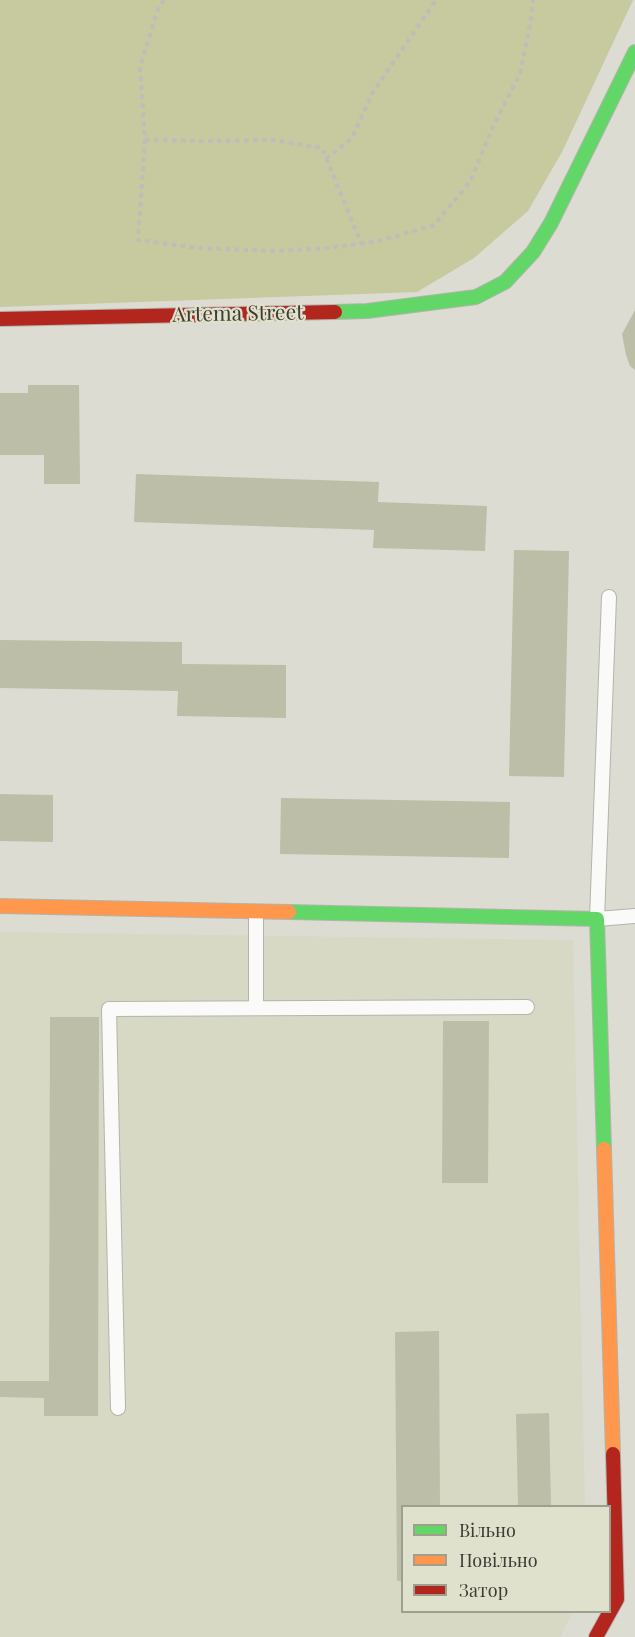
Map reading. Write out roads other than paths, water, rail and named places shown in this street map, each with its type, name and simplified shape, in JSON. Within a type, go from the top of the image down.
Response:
[{"type":"street","name":"Artema Street","points":[[0,319],[367,311],[476,297],[505,282],[533,252],[550,223],[635,52]]},
{"type":"street","points":[[0,906],[597,919],[618,1599],[611,1611]]},
{"type":"street","points":[[596,1637],[610,1613]]},
{"type":"lane","points":[[609,597],[597,919],[635,916]]},
{"type":"lane","points":[[256,912],[256,1008]]},
{"type":"lane","points":[[118,1408],[109,1009],[527,1007]]}]
